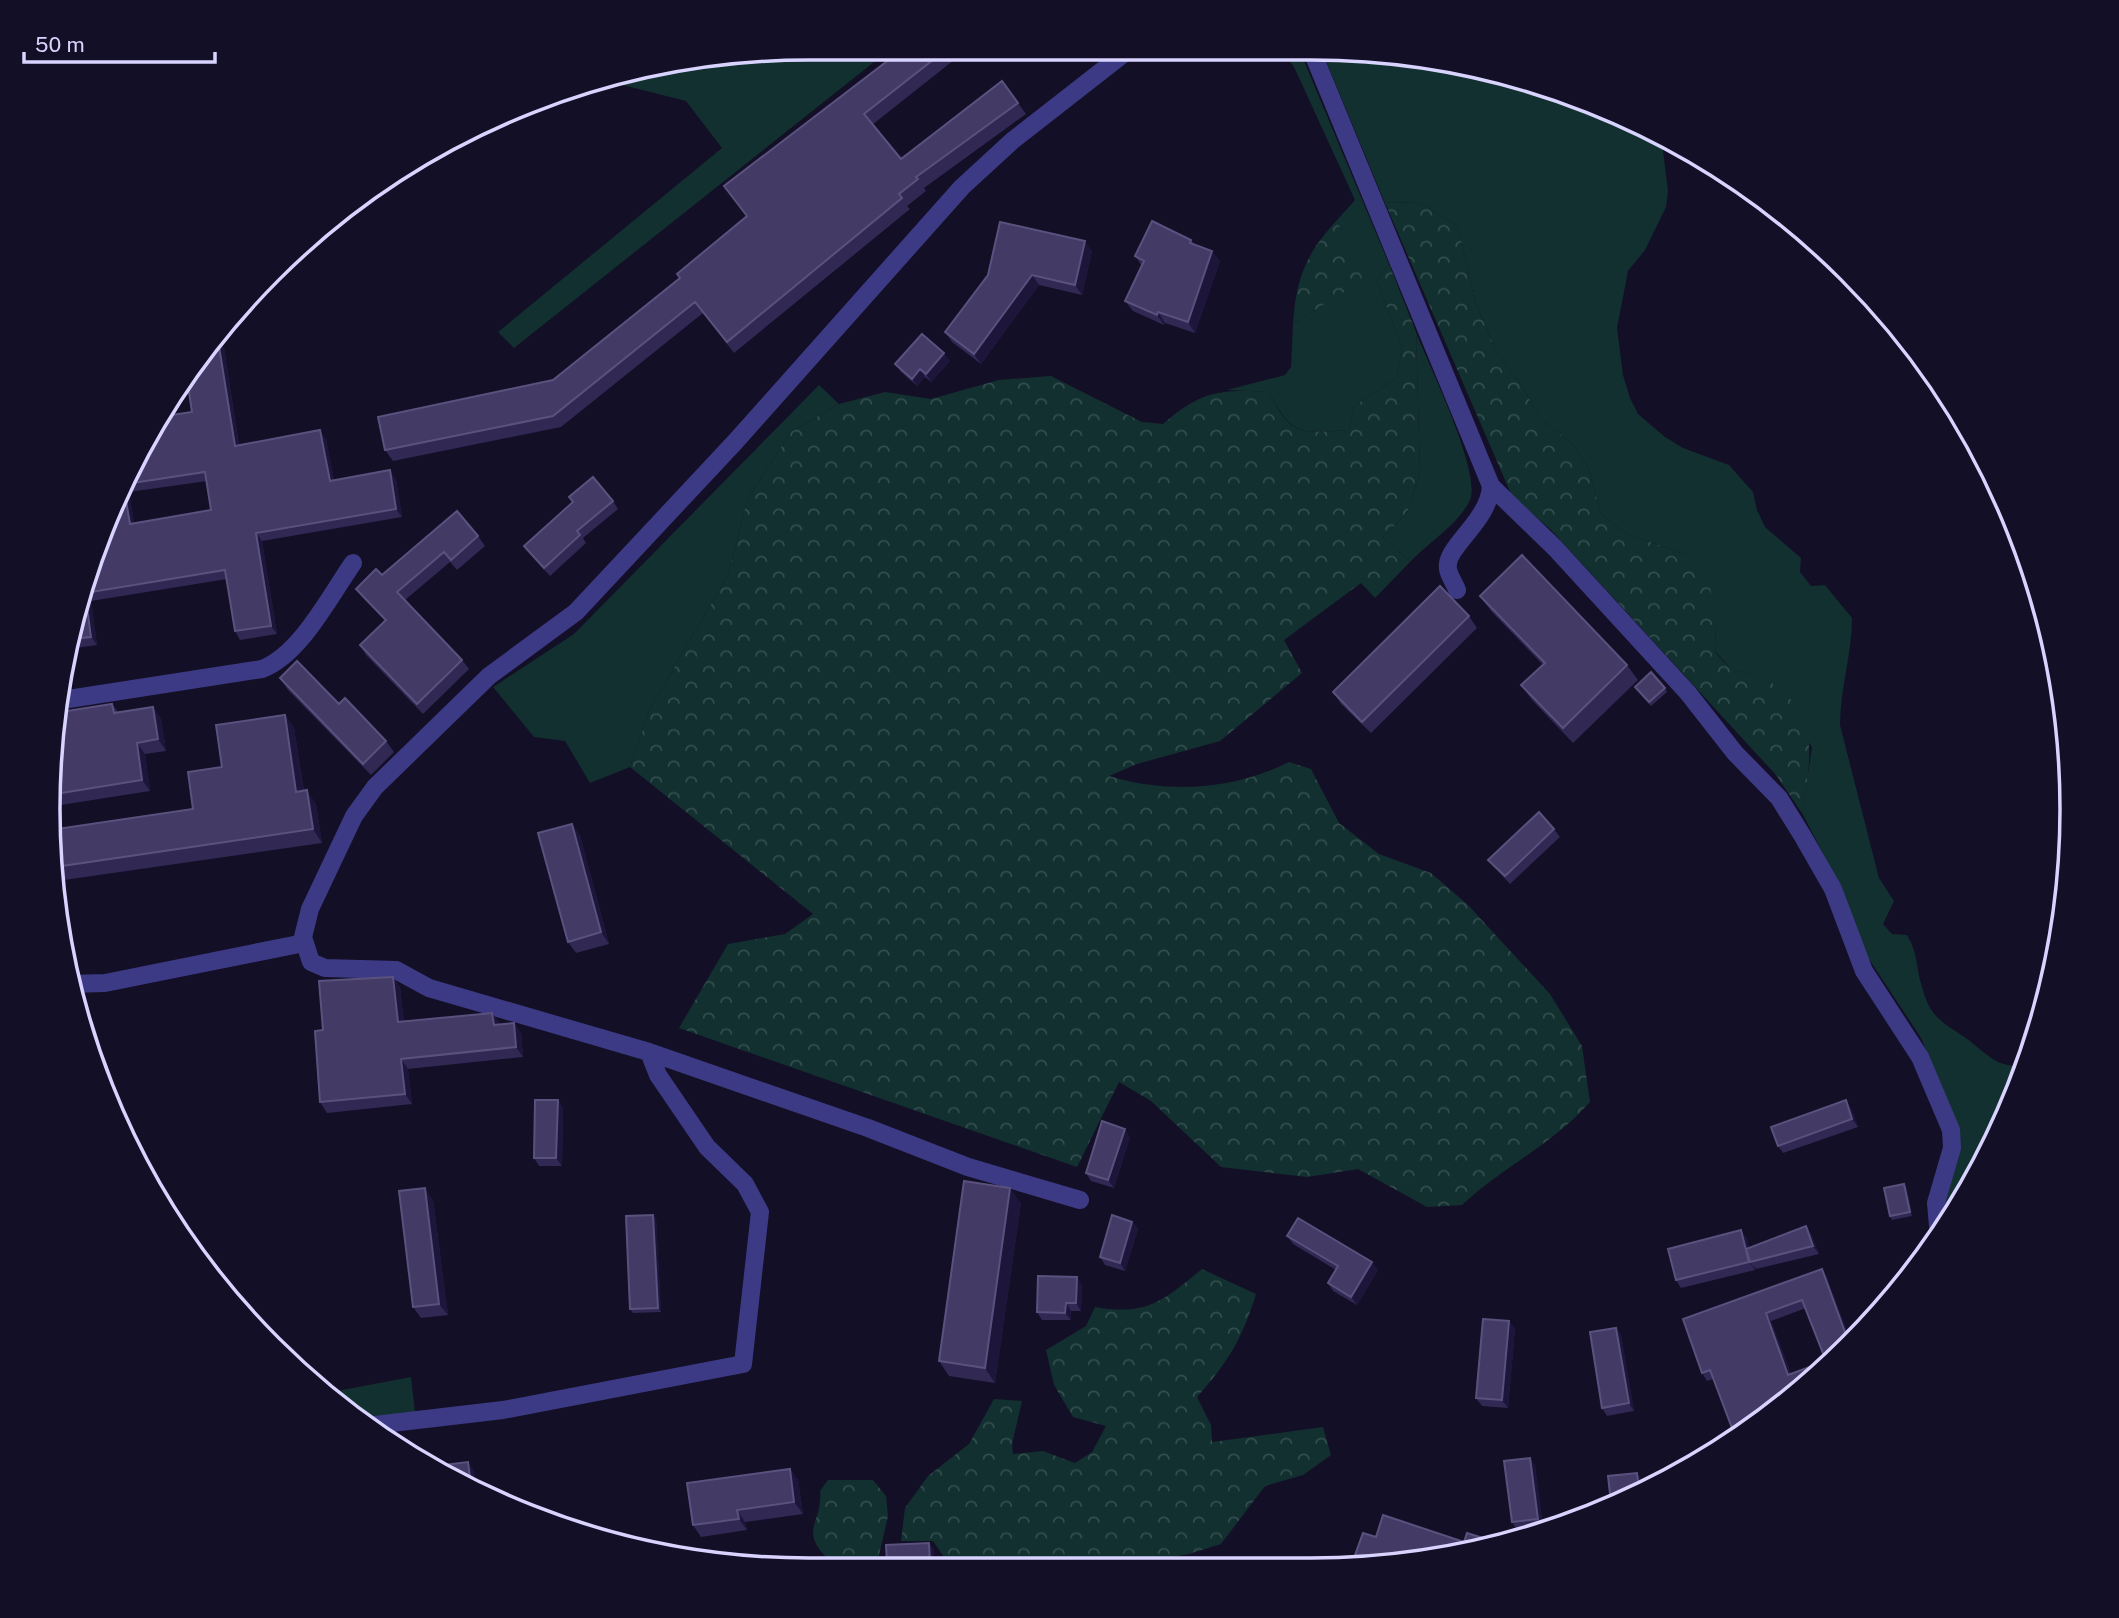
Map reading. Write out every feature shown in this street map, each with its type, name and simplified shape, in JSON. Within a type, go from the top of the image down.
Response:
[{"type":"street","points":[[1080,1200],[968,1167],[868,1128],[649,1052],[429,988],[396,970],[325,968],[312,962],[304,943],[310,909],[354,816],[375,787],[489,676],[576,612],[814,354],[962,187],[1012,141],[1116,60]]},
{"type":"street","points":[[1316,60],[1491,486],[1555,548],[1688,693],[1735,753],[1779,798],[1833,889],[1864,971],[1920,1057],[1951,1130],[1952,1148],[1936,1203],[1937,1218]]},
{"type":"street","points":[[1457,590],[1447,568],[1451,551],[1481,518],[1490,500],[1491,486]]},
{"type":"street","points":[[68,699],[262,669],[278,663],[293,648],[353,563]]},
{"type":"street","points":[[81,984],[105,983],[304,943]]},
{"type":"street","points":[[382,1424],[503,1410],[743,1364],[760,1212],[745,1184],[707,1147],[658,1075],[649,1052]]},
{"type":"green space","points":[[877,60],[514,348],[498,332],[722,148],[686,101],[619,84],[711,66],[760,61]]},
{"type":"green space","points":[[1289,60],[1304,60],[1389,264],[1377,281],[1402,347],[1397,378],[1354,406],[1349,430],[1320,432],[1300,429],[1285,418],[1269,392],[1227,390],[1285,375],[1291,367],[1293,324],[1362,280],[1337,220],[1355,200]]},
{"type":"green space","points":[[1326,60],[1408,66],[1504,85],[1597,117],[1663,148],[1668,191],[1666,207],[1645,250],[1628,271],[1617,328],[1623,375],[1630,398],[1638,414],[1665,437],[1683,448],[1729,465],[1753,492],[1765,527],[1801,558],[1800,572],[1811,586],[1825,585],[1852,618],[1840,725],[1879,878],[1894,901],[1883,924],[1892,934],[1907,935],[1913,948],[1925,997],[1937,1017],[1991,1058],[2014,1066],[1982,1140],[1943,1209],[1954,1118],[1921,1038],[1867,956],[1826,859],[1802,813],[1812,747],[1758,675],[1732,670],[1715,651],[1716,623],[1684,554],[1625,533],[1601,514],[1588,467],[1572,444],[1540,418],[1520,383],[1497,353],[1475,302],[1458,226],[1419,202],[1385,203]]},
{"type":"green space","points":[[1419,202],[1458,226],[1475,302],[1497,353],[1520,383],[1540,418],[1572,444],[1588,467],[1601,514],[1625,533],[1684,554],[1710,586],[1716,623],[1715,652],[1734,670],[1761,676],[1795,704],[1804,720],[1808,736],[1808,772],[1802,813],[1776,775],[1551,530],[1512,496],[1385,203]]},
{"type":"green space","points":[[1337,220],[1363,280],[1293,324],[1304,268],[1317,244]]},
{"type":"green space","points":[[1389,264],[1416,332],[1420,472],[1407,513],[1383,537],[1410,562],[1375,598],[1361,583],[1284,640],[1302,673],[1220,741],[1137,764],[1109,776],[1131,782],[1177,787],[1246,779],[1289,762],[1311,769],[1339,823],[1379,854],[1431,873],[1467,904],[1550,994],[1582,1046],[1590,1102],[1544,1143],[1462,1205],[1427,1207],[1358,1169],[1307,1177],[1221,1167],[1151,1101],[1119,1082],[1077,1167],[679,1028],[728,944],[785,934],[813,914],[630,767],[650,709],[728,575],[747,500],[791,432],[839,404],[885,392],[931,399],[999,380],[1051,376],[1142,422],[1163,424],[1189,405],[1212,394],[1252,391],[1269,392],[1284,418],[1299,429],[1319,432],[1349,430],[1354,406],[1397,378],[1402,347],[1377,281]]},
{"type":"green space","points":[[1416,332],[1461,443],[1472,486],[1470,500],[1459,517],[1410,562],[1383,537],[1407,513],[1420,472]]},
{"type":"green space","points":[[819,385],[839,404],[791,432],[747,500],[728,575],[650,709],[630,767],[590,783],[565,741],[534,737],[493,687],[574,634]]},
{"type":"green space","points":[[1202,1269],[1256,1294],[1233,1349],[1197,1397],[1211,1425],[1212,1442],[1323,1427],[1331,1455],[1303,1475],[1265,1486],[1221,1544],[1189,1554],[1167,1558],[945,1558],[933,1541],[901,1541],[905,1508],[928,1476],[969,1444],[994,1399],[1022,1401],[1012,1444],[1013,1454],[1043,1451],[1075,1463],[1092,1452],[1106,1426],[1073,1417],[1054,1385],[1046,1350],[1086,1326],[1095,1307],[1141,1307],[1176,1290]]},
{"type":"green space","points":[[411,1377],[415,1412],[371,1417],[337,1391]]},
{"type":"green space","points":[[828,1480],[873,1480],[886,1496],[888,1516],[878,1558],[827,1558],[819,1549],[813,1533],[820,1491]]},
{"type":"building","points":[[888,60],[933,60],[864,114],[901,159],[1002,81],[1018,103],[916,177],[918,179],[899,194],[902,198],[727,342],[695,302],[553,416],[385,450],[378,417],[553,380],[680,278],[677,274],[747,216],[724,186]]},
{"type":"building","points":[[1152,221],[1191,240],[1190,243],[1212,251],[1188,322],[1158,312],[1157,315],[1125,301],[1144,261],[1135,256]]},
{"type":"building","points":[[1000,222],[1085,241],[1075,285],[1032,275],[974,354],[945,332],[988,275]]},
{"type":"building","points":[[922,334],[944,353],[926,374],[920,369],[912,379],[895,364]]},
{"type":"building","points":[[219,347],[235,446],[320,430],[330,481],[390,470],[396,509],[256,533],[271,626],[235,631],[225,570],[92,592],[126,502],[130,524],[211,510],[205,472],[135,483],[172,415],[192,412],[189,389]]},
{"type":"building","points":[[593,477],[613,501],[577,531],[580,535],[544,568],[524,546],[573,502],[569,497]]},
{"type":"building","points":[[457,511],[478,536],[451,560],[444,552],[397,592],[462,660],[417,704],[360,645],[386,620],[356,589],[376,569],[382,575]]},
{"type":"building","points":[[1522,555],[1627,665],[1563,728],[1521,685],[1545,663],[1480,596]]},
{"type":"building","points":[[1440,586],[1469,616],[1362,722],[1333,692]]},
{"type":"building","points":[[87,608],[91,637],[80,638]]},
{"type":"building","points":[[297,661],[339,704],[345,698],[386,741],[363,764],[280,678]]},
{"type":"building","points":[[1651,672],[1665,688],[1649,702],[1635,687]]},
{"type":"building","points":[[112,704],[114,713],[153,707],[158,739],[137,743],[142,780],[60,793],[66,711]]},
{"type":"building","points":[[285,715],[296,792],[307,790],[313,829],[62,866],[60,828],[193,809],[188,772],[222,767],[216,725]]},
{"type":"building","points":[[1539,812],[1554,829],[1505,876],[1488,860]]},
{"type":"building","points":[[572,824],[601,932],[568,942],[538,833]]},
{"type":"building","points":[[393,977],[398,1022],[492,1013],[494,1025],[514,1023],[516,1047],[401,1059],[405,1094],[320,1102],[315,1031],[323,1030],[319,981]]},
{"type":"building","points":[[535,1100],[558,1100],[556,1158],[534,1158]]},
{"type":"building","points":[[1846,1100],[1852,1119],[1778,1146],[1771,1127]]},
{"type":"building","points":[[1102,1121],[1125,1129],[1108,1180],[1086,1173]]},
{"type":"building","points":[[964,1181],[1010,1188],[985,1368],[939,1361]]},
{"type":"building","points":[[1904,1184],[1910,1212],[1890,1216],[1884,1188]]},
{"type":"building","points":[[425,1188],[439,1304],[413,1307],[399,1191]]},
{"type":"building","points":[[653,1215],[658,1308],[630,1309],[626,1216]]},
{"type":"building","points":[[1112,1215],[1132,1222],[1120,1263],[1100,1257]]},
{"type":"building","points":[[1298,1218],[1372,1262],[1351,1297],[1328,1283],[1338,1266],[1287,1236]]},
{"type":"building","points":[[1806,1226],[1813,1246],[1750,1262],[1746,1249]]},
{"type":"building","points":[[1741,1230],[1749,1262],[1676,1280],[1668,1249]]},
{"type":"building","points":[[1822,1269],[1845,1333],[1823,1355],[1802,1300],[1766,1313],[1788,1375],[1811,1367],[1804,1373],[1732,1428],[1710,1370],[1702,1373],[1683,1319]]},
{"type":"building","points":[[1038,1276],[1077,1277],[1076,1303],[1066,1303],[1065,1313],[1037,1312]]},
{"type":"building","points":[[1483,1319],[1509,1321],[1502,1400],[1476,1398]]},
{"type":"building","points":[[1616,1328],[1629,1403],[1602,1408],[1590,1332]]},
{"type":"building","points":[[1530,1458],[1538,1519],[1512,1522],[1504,1461]]},
{"type":"building","points":[[468,1462],[470,1477],[446,1465]]},
{"type":"building","points":[[790,1469],[794,1502],[737,1510],[739,1519],[693,1525],[687,1483]]},
{"type":"building","points":[[1637,1473],[1638,1482],[1610,1495],[1608,1476]]},
{"type":"building","points":[[1383,1515],[1464,1542],[1467,1533],[1483,1538],[1456,1544],[1408,1552],[1361,1557],[1355,1555],[1363,1533],[1376,1537]]},
{"type":"building","points":[[929,1543],[930,1558],[887,1558],[886,1545]]}]
